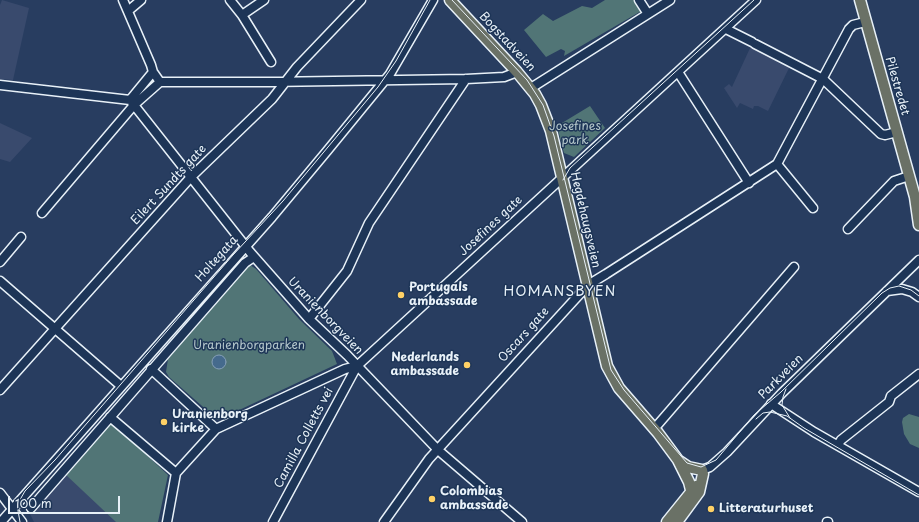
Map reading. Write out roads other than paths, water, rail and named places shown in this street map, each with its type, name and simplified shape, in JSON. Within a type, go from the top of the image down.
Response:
[{"type":"main road","name":"Bogstadveien","points":[[450,0],[530,87]]},
{"type":"main road","name":"Pilestredet","points":[[860,0],[909,176],[917,197],[919,225]]},
{"type":"main road","name":"Hegdehaugsveien","points":[[530,87],[546,117],[610,373],[619,388],[678,460],[689,482],[691,490]]},
{"type":"main road","name":"Hegdehaugsveien","points":[[678,460],[688,467],[702,470]]},
{"type":"main road","points":[[677,522],[699,492],[702,470]]},
{"type":"main road","points":[[667,522],[691,490],[701,483]]},
{"type":"street","points":[[123,0],[153,72],[160,82]]},
{"type":"street","points":[[128,11],[141,0]]},
{"type":"street","points":[[230,0],[271,62]]},
{"type":"street","points":[[242,16],[264,0]]},
{"type":"street","name":"Eilert Sundts gate","points":[[0,390],[191,177],[272,99],[297,67],[361,0]]},
{"type":"street","name":"Holtegata","points":[[1,522],[284,202],[386,80],[433,0]]},
{"type":"street","points":[[639,0],[648,14]]},
{"type":"street","points":[[530,87],[554,74],[670,0]]},
{"type":"street","name":"Josefines gate","points":[[216,429],[345,369],[357,366],[756,0]]},
{"type":"street","name":"Oscars gate","points":[[384,522],[429,459],[588,285],[777,164],[849,29],[853,25],[865,22]]},
{"type":"street","points":[[726,29],[823,79],[881,134],[885,135],[897,132]]},
{"type":"street","points":[[42,212],[132,103],[153,72]]},
{"type":"street","points":[[0,85],[132,103],[160,82],[286,82],[466,79],[504,77],[517,72]]},
{"type":"street","points":[[678,72],[749,183]]},
{"type":"street","points":[[309,319],[347,270],[369,223],[466,79]]},
{"type":"street","name":"Uranienborgveien","points":[[132,103],[254,257],[309,319],[357,366],[438,450],[522,522]]},
{"type":"street","points":[[777,164],[813,208]]},
{"type":"street","points":[[848,229],[894,181],[909,176]]},
{"type":"street","points":[[0,262],[21,237]]},
{"type":"street","name":"Holtegata","points":[[31,508],[245,263],[254,257]]},
{"type":"street","name":"Parkveien","points":[[702,470],[710,467],[727,452],[772,404],[919,260]]},
{"type":"street","points":[[654,429],[794,267]]},
{"type":"street","points":[[0,281],[121,386]]},
{"type":"street","points":[[886,291],[902,289],[912,292],[919,297]]},
{"type":"street","name":"Camilla Colletts vei","points":[[273,522],[357,366]]},
{"type":"street","points":[[151,369],[216,429],[176,473],[167,522]]},
{"type":"street","points":[[838,445],[840,440],[888,402],[891,396],[919,374]]},
{"type":"street","points":[[772,404],[838,445],[919,492]]},
{"type":"street","points":[[110,417],[176,473]]},
{"type":"street","points":[[0,493],[22,522]]},
{"type":"tram line","points":[[20,522],[17,505],[25,491],[55,460],[233,255],[283,201],[378,87],[396,61],[430,0]]},
{"type":"tram line","points":[[452,0],[527,80],[543,105],[554,136],[611,370],[624,390],[687,463],[701,467],[716,460],[754,415],[781,392],[882,293],[890,288],[899,286],[911,290],[919,296]]},
{"type":"tram line","points":[[563,180],[570,168],[754,0]]},
{"type":"tram line","points":[[786,389],[782,405],[790,418]]},
{"type":"tram line","points":[[756,419],[763,413],[770,412],[787,416],[804,428],[919,495]]},
{"type":"place","name":"Portugals ambassade","points":[[401,295]]},
{"type":"place","name":"Nederlands ambassade","points":[[467,365]]},
{"type":"place","name":"Uranienborg kirke","points":[[164,422]]},
{"type":"place","name":"Colombias ambassade","points":[[432,499]]},
{"type":"place","name":"Litteraturhuset","points":[[711,509]]},
{"type":"district","name":"HOMANSBYEN","points":[[560,292]]},
{"type":"park label","name":"Josefines park","points":[[575,134]]},
{"type":"park label","name":"Uranienborgparken","points":[[249,346]]}]
